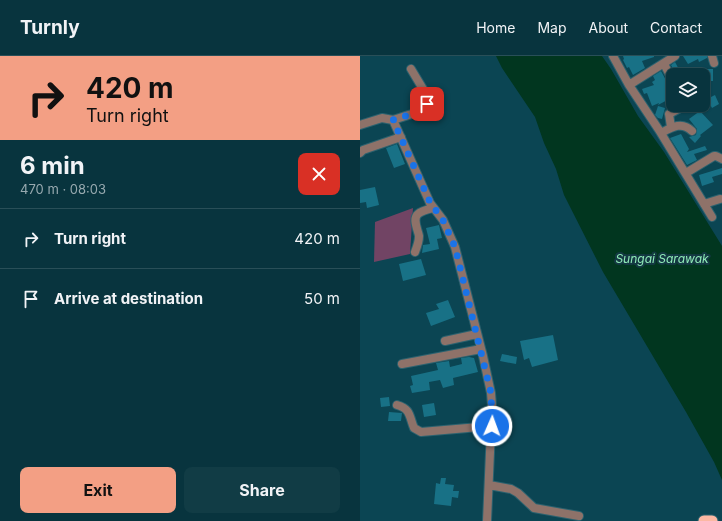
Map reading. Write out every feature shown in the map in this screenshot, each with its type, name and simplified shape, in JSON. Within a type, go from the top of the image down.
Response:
[{"type":"highway","points":[[704,521],[712,521]]},
{"type":"street","points":[[613,56],[629,85],[661,133],[712,217]]},
{"type":"street","points":[[629,85],[666,60],[675,56]]},
{"type":"street","points":[[360,125],[382,118],[393,120],[418,112],[427,104],[426,94],[411,69]]},
{"type":"street","points":[[671,127],[669,114],[673,112]]},
{"type":"street","points":[[393,120],[433,208],[443,220],[455,247],[481,349],[491,393],[492,426],[487,521]]},
{"type":"street","points":[[661,133],[671,127],[685,125],[692,130]]},
{"type":"street","points":[[360,153],[363,150],[400,137]]},
{"type":"street","points":[[686,173],[714,156],[722,159]]},
{"type":"street","points":[[704,204],[720,199]]},
{"type":"street","points":[[415,252],[419,236],[416,216],[418,213],[433,208]]},
{"type":"street","points":[[445,341],[477,334]]},
{"type":"street","points":[[402,364],[481,349]]},
{"type":"street","points":[[397,405],[404,407],[409,412],[414,428],[421,432],[492,426]]},
{"type":"street","points":[[489,485],[511,489],[518,492],[534,508],[579,516]]},
{"type":"shaded area","points":[[413,208],[410,254],[374,262],[375,222]]},
{"type":"water","name":"Sungai Sarawak","points":[[496,56],[602,56],[638,116],[664,152],[722,246],[722,480],[714,462],[686,412],[603,272],[564,195],[556,169],[544,143],[535,117],[502,68]]},
{"type":"building","points":[[623,56],[654,57],[642,61],[645,68],[633,75],[629,67],[627,68],[623,60]]},
{"type":"building","points":[[683,56],[707,56],[707,58],[699,62],[698,59],[688,64]]},
{"type":"building","points":[[675,62],[678,68],[672,68],[671,65]]},
{"type":"building","points":[[710,69],[713,69],[713,81],[710,81]]},
{"type":"building","points":[[661,71],[666,80],[666,101],[652,106],[647,93],[644,94],[642,89],[654,85],[652,82],[655,80],[653,76]]},
{"type":"building","points":[[715,95],[719,104],[712,108],[710,104],[710,98]]},
{"type":"building","points":[[658,106],[665,108],[662,119],[655,115]]},
{"type":"building","points":[[701,112],[713,125],[700,135],[701,136],[695,143],[689,137],[696,135],[697,129],[689,119]]},
{"type":"building","points":[[681,134],[689,149],[687,152],[705,146],[707,150],[694,154],[697,160],[687,165],[670,138]]},
{"type":"building","points":[[397,144],[405,164],[394,168],[386,148]]},
{"type":"building","points":[[722,168],[722,174],[712,177],[714,182],[702,186],[699,175]]},
{"type":"building","points":[[375,187],[379,205],[367,208],[366,202],[360,203],[360,190]]},
{"type":"building","points":[[439,225],[442,238],[437,239],[439,249],[422,253],[423,245],[430,244],[426,228]]},
{"type":"building","points":[[421,259],[426,275],[403,281],[399,264]]},
{"type":"building","points":[[448,300],[455,317],[431,326],[426,313],[439,309],[436,304]]},
{"type":"building","points":[[553,335],[558,360],[532,367],[529,358],[524,360],[520,341]]},
{"type":"building","points":[[502,354],[517,357],[516,364],[500,361]]},
{"type":"building","points":[[461,358],[474,358],[478,372],[453,378],[454,385],[443,388],[440,380],[429,382],[430,390],[412,393],[410,386],[413,385],[411,376],[438,370],[436,363],[449,361],[450,367],[462,364]]},
{"type":"building","points":[[389,397],[390,406],[381,407],[380,398]]},
{"type":"building","points":[[434,403],[436,415],[424,417],[422,405]]},
{"type":"building","points":[[389,412],[402,413],[401,421],[388,421]]},
{"type":"building","points":[[441,478],[446,478],[445,484],[454,485],[453,491],[459,491],[458,498],[452,497],[451,506],[434,504],[436,483],[440,484]]},
{"type":"route","points":[[427,104],[418,112],[393,120],[430,202],[443,220],[455,247],[491,393],[492,426]]}]
